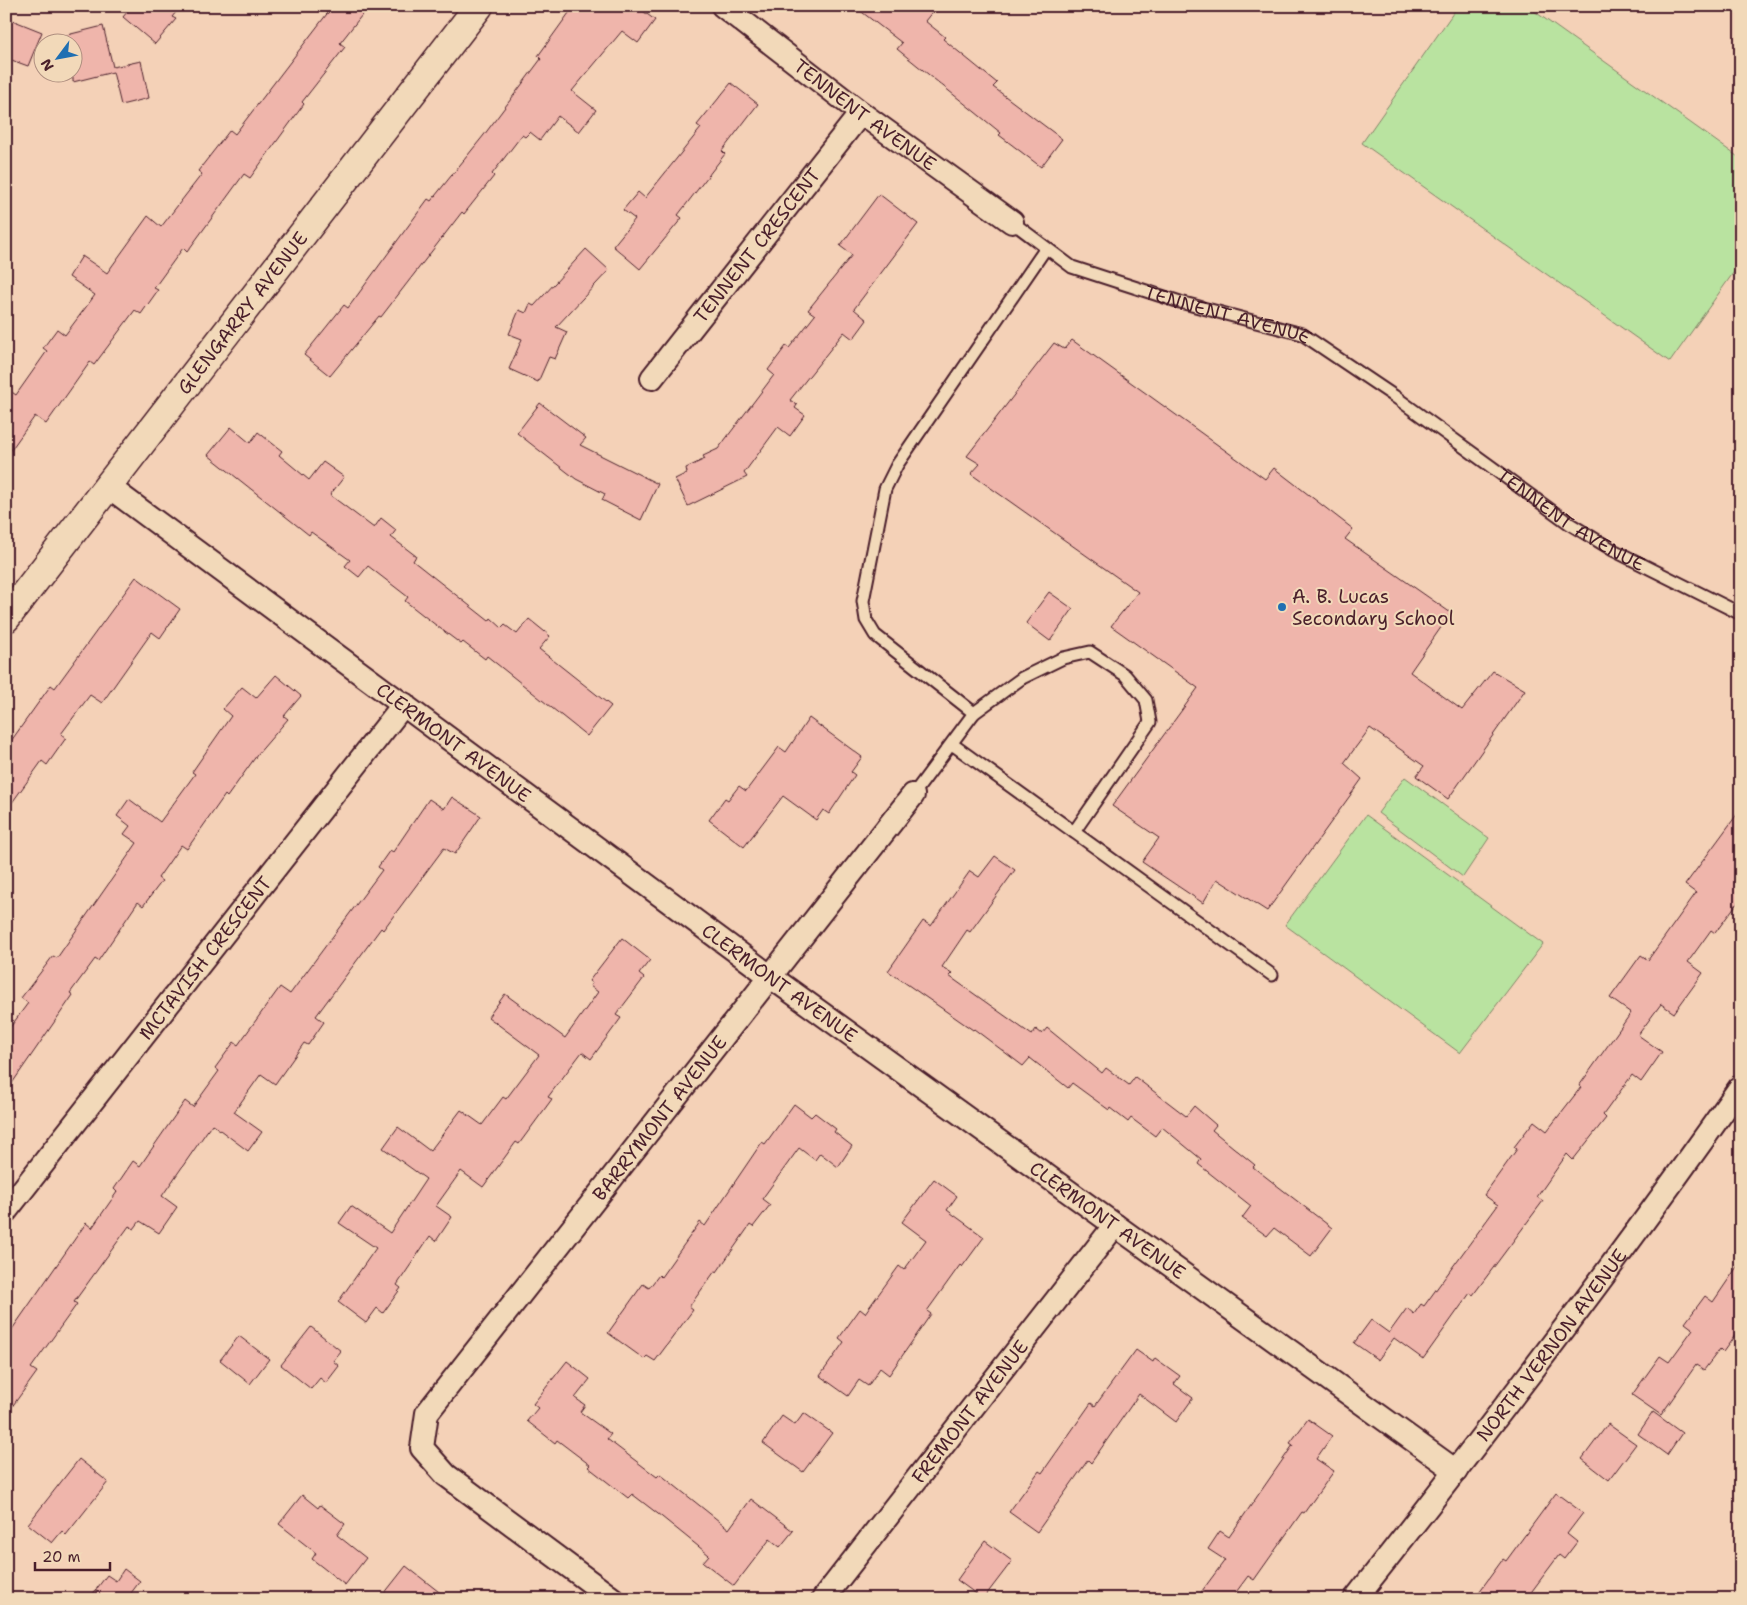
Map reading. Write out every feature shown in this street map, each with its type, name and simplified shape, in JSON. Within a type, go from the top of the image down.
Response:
[{"type":"street","name":"GLENGARRY AVENUE","points":[[6,618],[479,6]]},
{"type":"street","name":"TENNENT AVENUE","points":[[723,6],[861,113],[1012,222]]},
{"type":"street","name":"TENNENT CRESCENT","points":[[652,378],[861,113]]},
{"type":"street","name":"CLERMONT AVENUE","points":[[109,487],[771,977],[1456,1471]]},
{"type":"street","name":"MCTAVISH CRESCENT","points":[[6,1210],[404,704]]},
{"type":"street","name":"BARRYMONT AVENUE","points":[[613,1599],[446,1475],[422,1448],[427,1413],[913,794]]},
{"type":"street","name":"NORTH VERNON AVENUE","points":[[1355,1599],[1456,1471],[1670,1186],[1741,1086]]},
{"type":"street","name":"FREMONT AVENUE","points":[[823,1599],[1115,1225]]},
{"type":"lane","name":"TENNENT AVENUE","points":[[1012,222],[1072,267],[1180,302],[1302,334],[1394,396],[1570,524],[1613,550],[1741,614]]},
{"type":"lane","points":[[974,713],[875,635],[866,620],[862,601],[885,489],[897,465],[1046,248]]},
{"type":"lane","points":[[913,794],[974,713],[1022,678],[1063,658],[1090,652],[1125,675],[1146,700],[1150,722],[1074,832]]},
{"type":"lane","points":[[952,744],[1272,975]]},
{"type":"green space","points":[[1458,6],[1527,6],[1741,159],[1741,262],[1670,362],[1362,143]]},
{"type":"green space","points":[[1405,777],[1489,838],[1463,877],[1378,813]]},
{"type":"green space","points":[[1366,815],[1543,944],[1460,1053],[1285,925]]},
{"type":"building","points":[[132,6],[181,6],[172,17],[176,19],[155,44],[123,17]]},
{"type":"building","points":[[333,6],[369,6],[340,43],[345,47],[302,102],[304,104],[250,178],[244,174],[187,252],[183,248],[154,288],[158,290],[141,314],[135,310],[94,365],[90,362],[46,424],[35,416],[6,457],[6,388],[16,395],[47,351],[43,348],[57,329],[65,335],[95,295],[69,277],[82,256],[107,273],[148,216],[161,227],[202,174],[198,171],[230,130],[235,134]]},
{"type":"building","points":[[574,6],[636,6],[655,20],[638,43],[622,31],[572,91],[596,110],[579,132],[558,116],[540,140],[530,132],[525,137],[522,135],[492,174],[494,176],[464,214],[462,212],[381,317],[379,316],[330,376],[304,355],[344,305],[348,308],[428,199],[431,201],[484,135],[541,59],[538,56]]},
{"type":"building","points":[[854,6],[937,6],[925,21],[945,37],[943,39],[997,83],[993,87],[1062,139],[1041,167],[999,135],[1001,133],[897,49],[902,43]]},
{"type":"building","points":[[12,20],[42,32],[32,32],[32,56],[28,66],[6,58],[6,34]]},
{"type":"building","points":[[103,26],[113,67],[141,61],[149,98],[121,105],[113,72],[82,80],[82,32],[79,32]]},
{"type":"building","points":[[731,83],[758,104],[722,151],[725,154],[678,215],[682,218],[640,269],[613,246],[635,219],[623,210],[638,192],[645,198],[701,128],[697,125]]},
{"type":"building","points":[[879,194],[918,224],[854,309],[867,320],[853,339],[844,332],[790,400],[797,405],[795,408],[805,415],[790,436],[778,427],[744,473],[747,477],[688,506],[675,479],[687,473],[686,468],[705,459],[703,456],[718,449],[774,375],[768,370],[786,346],[789,348],[815,315],[808,310],[852,255],[840,246]]},
{"type":"building","points":[[586,249],[609,270],[556,327],[567,332],[555,359],[549,357],[538,382],[509,369],[522,339],[509,334],[519,310],[526,313],[530,304],[534,306]]},
{"type":"building","points":[[1072,340],[1265,479],[1274,468],[1353,529],[1345,539],[1451,613],[1410,672],[1462,710],[1493,671],[1525,690],[1448,799],[1416,776],[1424,766],[1370,728],[1344,763],[1362,779],[1267,911],[1217,879],[1203,903],[1142,862],[1159,838],[1112,806],[1198,688],[1111,626],[1138,592],[971,474],[980,464],[967,456],[1054,343],[1064,349]]},
{"type":"building","points":[[540,403],[586,438],[580,445],[658,484],[641,520],[602,500],[605,494],[576,479],[517,433]]},
{"type":"building","points":[[231,427],[250,443],[258,432],[282,451],[279,455],[309,480],[323,462],[344,477],[330,495],[374,528],[381,518],[396,530],[391,537],[416,556],[413,561],[489,621],[491,618],[502,628],[505,625],[517,634],[529,619],[550,636],[539,649],[611,706],[587,736],[487,656],[485,659],[463,642],[461,644],[437,626],[405,601],[408,597],[368,566],[359,577],[345,566],[350,560],[311,532],[309,535],[208,455]]},
{"type":"building","points":[[136,577],[180,609],[160,638],[152,632],[102,703],[90,695],[61,734],[66,738],[47,765],[42,761],[6,811],[6,748],[51,685],[55,688]]},
{"type":"building","points":[[1049,592],[1073,609],[1050,641],[1026,623]]},
{"type":"building","points":[[276,675],[301,696],[284,716],[288,719],[257,755],[227,797],[225,795],[187,849],[181,845],[158,878],[162,881],[143,906],[138,902],[98,961],[95,959],[70,993],[73,995],[6,1092],[6,1033],[28,1003],[21,998],[53,956],[57,958],[137,843],[124,834],[130,826],[117,816],[129,799],[160,822],[195,774],[192,772],[231,716],[223,709],[242,687],[256,698]]},
{"type":"building","points":[[809,718],[862,757],[851,772],[855,775],[829,814],[823,810],[816,820],[783,796],[744,847],[709,820],[725,798],[728,800],[739,786],[746,791],[779,747],[786,752]]},
{"type":"building","points":[[452,797],[481,816],[455,854],[444,848],[383,930],[381,928],[316,1016],[324,1022],[308,1045],[304,1043],[275,1084],[261,1074],[234,1112],[262,1132],[248,1151],[212,1124],[162,1196],[177,1207],[159,1233],[140,1221],[134,1229],[129,1226],[74,1302],[77,1304],[31,1368],[37,1372],[6,1415],[6,1338],[86,1223],[92,1228],[117,1192],[114,1189],[133,1161],[140,1166],[185,1101],[193,1107],[219,1071],[215,1068],[234,1042],[238,1045],[280,987],[290,994],[382,870],[378,867],[390,850],[393,852],[429,799],[444,809]]},
{"type":"building","points":[[1741,809],[1741,898],[1715,933],[1711,930],[1688,962],[1703,973],[1674,1013],[1661,1004],[1638,1035],[1662,1052],[1641,1082],[1632,1075],[1603,1115],[1606,1118],[1573,1160],[1567,1154],[1537,1197],[1543,1201],[1473,1295],[1470,1293],[1423,1359],[1394,1338],[1378,1360],[1354,1343],[1371,1320],[1389,1333],[1407,1308],[1414,1314],[1421,1304],[1424,1306],[1498,1205],[1484,1195],[1517,1149],[1514,1147],[1534,1121],[1547,1131],[1581,1087],[1579,1086],[1631,1013],[1610,998],[1641,955],[1648,960],[1696,893],[1685,885]]},
{"type":"building","points":[[995,856],[1015,870],[970,932],[967,930],[942,967],[952,973],[949,976],[1032,1035],[1036,1029],[1042,1034],[1047,1028],[1102,1073],[1106,1068],[1129,1085],[1135,1077],[1186,1116],[1194,1106],[1216,1125],[1212,1130],[1255,1165],[1253,1167],[1332,1228],[1311,1256],[1274,1228],[1267,1236],[1242,1218],[1251,1206],[1198,1164],[1201,1159],[1162,1127],[1155,1136],[1131,1118],[1128,1122],[1110,1108],[1109,1110],[1072,1083],[1068,1088],[1030,1058],[1023,1066],[974,1029],[888,971],[923,921],[931,926],[970,871],[979,877]]},
{"type":"building","points":[[622,938],[650,960],[639,974],[644,978],[616,1015],[621,1018],[591,1059],[582,1052],[548,1097],[552,1099],[519,1144],[516,1142],[483,1187],[461,1171],[436,1206],[452,1217],[436,1241],[430,1236],[397,1285],[401,1288],[383,1313],[377,1308],[366,1323],[338,1302],[376,1248],[339,1223],[351,1206],[390,1233],[426,1179],[383,1148],[398,1127],[430,1151],[461,1110],[482,1125],[503,1097],[506,1099],[539,1055],[488,1017],[505,994],[565,1038],[598,992],[590,986],[592,983],[589,981]]},
{"type":"building","points":[[794,1104],[811,1117],[815,1113],[836,1129],[834,1132],[852,1146],[838,1167],[820,1153],[815,1160],[799,1148],[762,1199],[770,1205],[753,1227],[750,1225],[717,1272],[715,1271],[689,1307],[693,1310],[655,1361],[647,1356],[644,1359],[608,1333],[643,1284],[649,1288],[659,1275],[661,1277],[700,1222],[705,1226],[762,1142],[765,1144]]},
{"type":"building","points":[[934,1179],[957,1196],[947,1210],[984,1237],[962,1267],[960,1265],[927,1311],[931,1314],[889,1375],[880,1368],[868,1386],[859,1380],[848,1396],[820,1376],[844,1342],[839,1338],[860,1309],[865,1313],[899,1266],[904,1270],[926,1240],[902,1222]]},
{"type":"building","points":[[1741,1261],[1741,1327],[1723,1352],[1720,1349],[1704,1370],[1696,1365],[1661,1415],[1632,1395],[1660,1356],[1669,1362],[1693,1329],[1685,1323],[1705,1296],[1713,1302]]},
{"type":"building","points":[[311,1327],[341,1351],[333,1361],[339,1366],[326,1383],[320,1378],[311,1389],[281,1365]]},
{"type":"building","points":[[239,1336],[269,1359],[250,1384],[220,1360]]},
{"type":"building","points":[[1136,1350],[1153,1362],[1155,1358],[1180,1376],[1174,1384],[1193,1398],[1176,1422],[1139,1394],[1091,1463],[1088,1460],[1037,1532],[1009,1512],[1039,1471],[1042,1473],[1091,1403],[1095,1406]]},
{"type":"building","points":[[567,1361],[590,1379],[575,1398],[585,1405],[580,1412],[611,1434],[607,1439],[657,1477],[660,1474],[729,1529],[751,1499],[793,1531],[780,1547],[770,1539],[734,1586],[703,1562],[709,1555],[662,1517],[632,1494],[628,1498],[588,1467],[590,1465],[557,1440],[555,1443],[527,1421],[538,1408],[533,1404]]},
{"type":"building","points":[[1653,1412],[1682,1433],[1667,1455],[1638,1434]]},
{"type":"building","points":[[804,1413],[832,1433],[803,1472],[763,1443],[782,1416],[795,1425]]},
{"type":"building","points":[[1308,1419],[1332,1436],[1316,1459],[1334,1471],[1304,1513],[1302,1512],[1254,1580],[1248,1576],[1231,1599],[1196,1599],[1225,1560],[1208,1549],[1220,1531],[1229,1537],[1293,1445],[1290,1443]]},
{"type":"building","points":[[1608,1424],[1636,1444],[1609,1480],[1582,1459]]},
{"type":"building","points":[[79,1459],[108,1482],[66,1535],[62,1531],[52,1543],[28,1524]]},
{"type":"building","points":[[1556,1493],[1583,1513],[1567,1534],[1577,1542],[1564,1559],[1559,1555],[1526,1599],[1474,1599],[1503,1559],[1506,1561]]},
{"type":"building","points":[[302,1495],[318,1508],[320,1505],[345,1524],[337,1535],[366,1558],[345,1585],[312,1559],[316,1553],[279,1524]]},
{"type":"building","points":[[985,1541],[1012,1561],[983,1599],[957,1580]]},
{"type":"building","points":[[406,1566],[448,1599],[380,1599]]},
{"type":"building","points":[[124,1569],[140,1581],[131,1593],[140,1599],[89,1599],[107,1575],[116,1581]]},
{"type":"place","name":"A. B. Lucas Secondary School","points":[[1282,607]]}]
